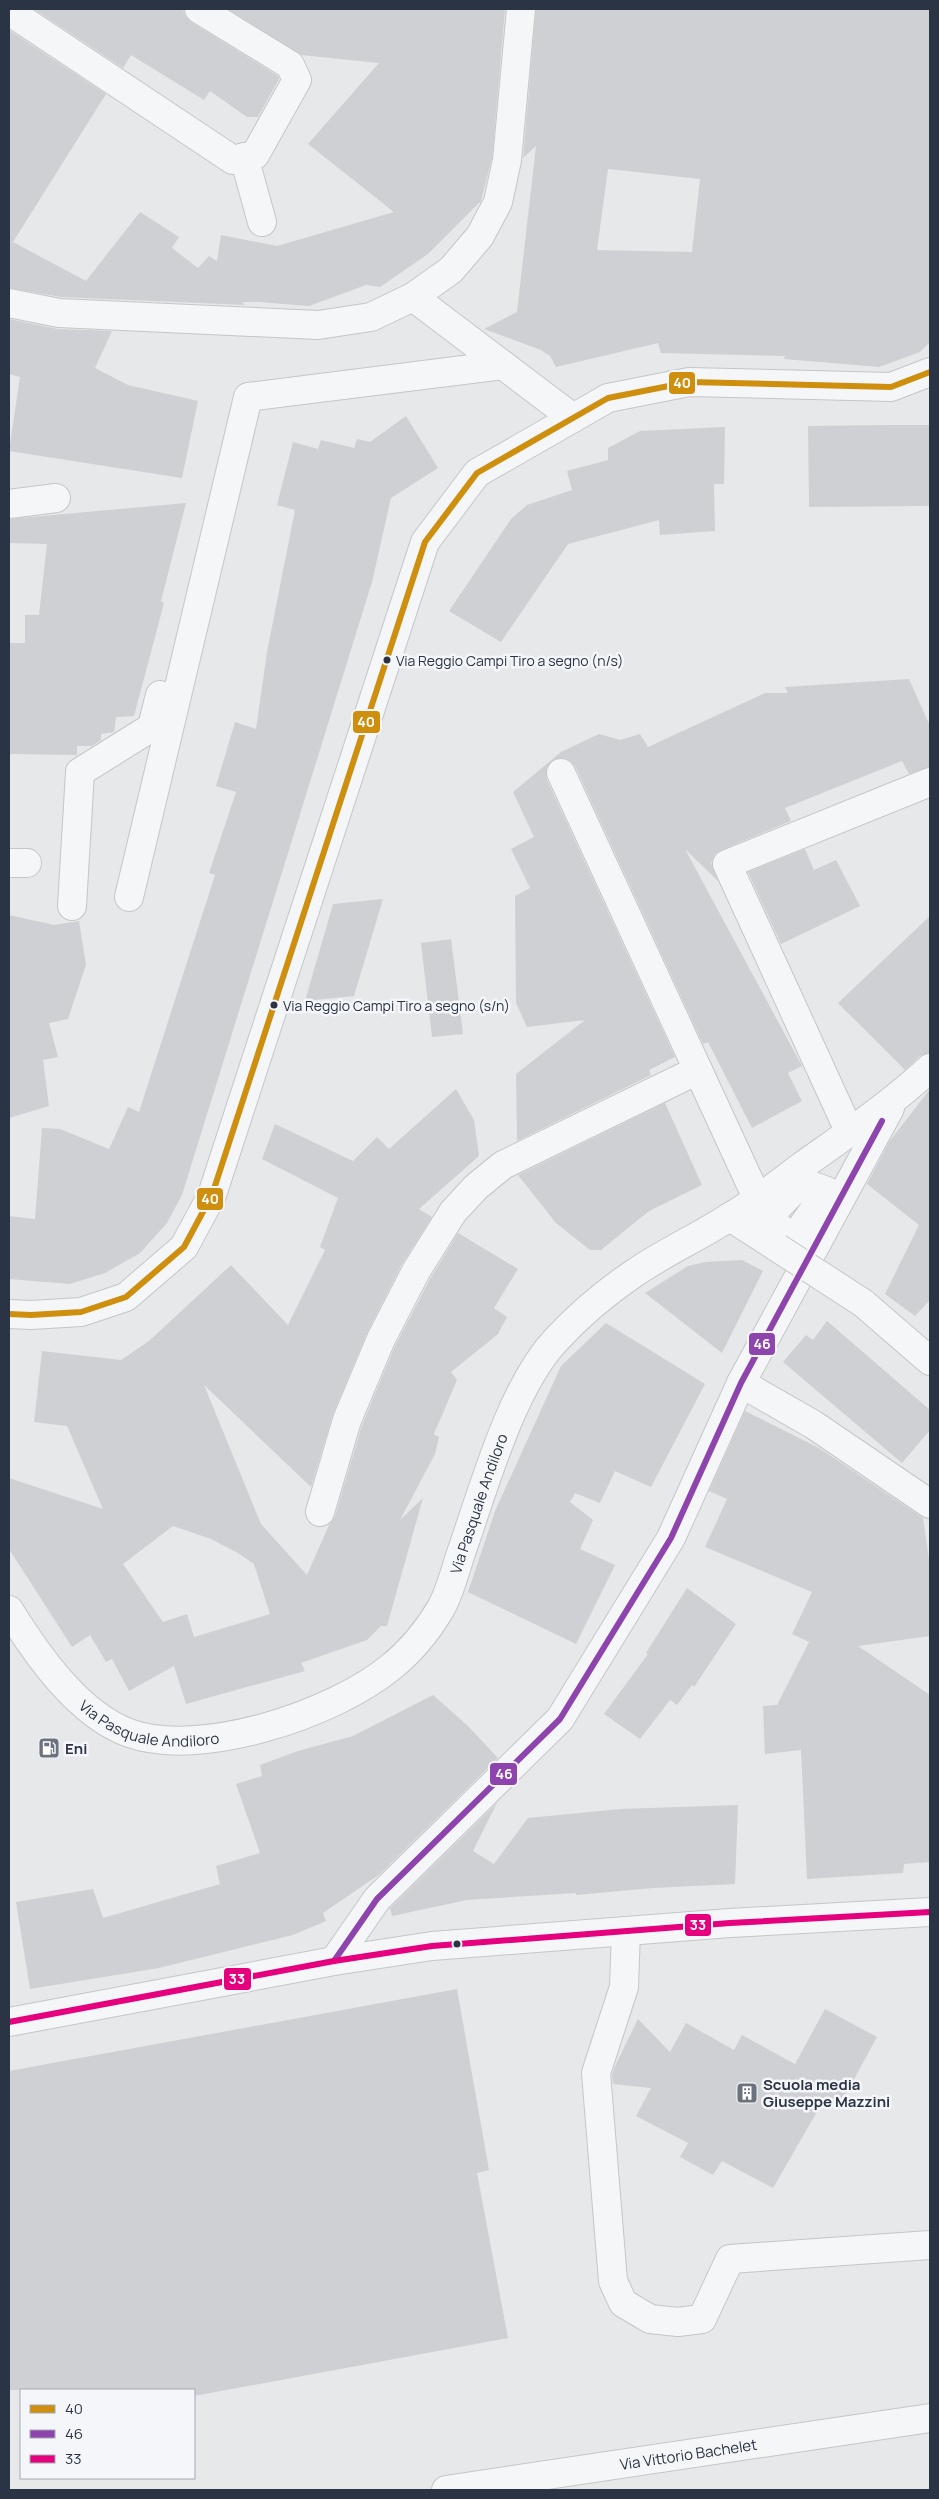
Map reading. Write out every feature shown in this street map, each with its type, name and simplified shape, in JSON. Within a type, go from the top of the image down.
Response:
[{"type":"street","points":[[9,11],[233,160],[255,155],[297,80],[290,65],[199,9]]},
{"type":"street","points":[[9,302],[59,313],[318,325],[371,317],[413,297],[451,270],[480,236],[498,202],[507,160],[521,9]]},
{"type":"street","points":[[244,157],[262,222]]},
{"type":"street","points":[[413,297],[573,418]]},
{"type":"street","points":[[129,897],[248,397],[503,364]]},
{"type":"street","points":[[9,1314],[31,1315],[81,1312],[126,1297],[184,1247],[212,1195],[425,542],[477,473],[608,398],[689,382],[891,387],[930,372]]},
{"type":"street","points":[[9,504],[56,498]]},
{"type":"street","points":[[72,906],[80,772],[152,727],[161,694],[182,672]]},
{"type":"street","points":[[561,773],[763,1207]]},
{"type":"street","points":[[850,1132],[727,864],[930,782]]},
{"type":"street","points":[[334,1961],[377,1898],[560,1719],[671,1538],[741,1383],[893,1102],[930,1068]]},
{"type":"street","points":[[320,1512],[348,1420],[381,1339],[416,1271],[453,1212],[476,1187],[503,1165],[698,1070]]},
{"type":"street","name":"Via Pasquale Andiloro","points":[[9,1610],[29,1643],[86,1706],[108,1723],[130,1733],[155,1739],[181,1741],[209,1739],[260,1728],[311,1712],[354,1692],[391,1667],[419,1639],[442,1605],[504,1433],[529,1378],[552,1344],[587,1309],[634,1273],[730,1217],[763,1207],[850,1132],[893,1102]]},
{"type":"street","points":[[730,1217],[863,1303],[930,1361]]},
{"type":"street","points":[[741,1383],[814,1425],[930,1504]]},
{"type":"street","points":[[9,2022],[334,1961],[432,1946],[730,1923],[930,1912]]},
{"type":"street","points":[[626,1931],[624,1987],[596,2073],[613,2280],[623,2303],[650,2319],[678,2322],[702,2320],[730,2259],[930,2245]]},
{"type":"street","name":"Via Vittorio Bachelet","points":[[446,2490],[930,2418]]},
{"type":"building","points":[[34,9],[183,9],[185,16],[191,22],[278,76],[279,79],[258,117],[247,117],[210,91],[204,100],[131,55],[123,68]]},
{"type":"building","points":[[228,9],[505,9],[492,158],[481,201],[428,254],[380,287],[366,285],[309,306],[259,302],[242,302],[245,305],[61,297],[9,288],[9,30],[106,94],[13,242],[86,281],[140,212],[179,237],[172,248],[198,268],[209,256],[217,261],[221,235],[277,246],[394,212],[308,144],[379,63],[301,55]]},
{"type":"building","points":[[536,9],[930,9],[930,342],[920,352],[879,367],[784,359],[785,356],[661,353],[658,343],[556,367],[550,356],[541,350],[484,329],[517,312],[536,146],[523,158]],"holes":[[[608,169],[700,179],[692,252],[597,250]]]},
{"type":"building","points":[[9,319],[58,329],[112,331],[95,368],[128,385],[198,401],[182,478],[9,451],[20,377],[9,374]]},
{"type":"building","points":[[406,416],[438,468],[391,498],[372,582],[182,1195],[167,1223],[140,1253],[105,1273],[70,1284],[9,1279],[9,1216],[35,1219],[42,1128],[60,1129],[109,1149],[128,1107],[139,1112],[215,875],[209,873],[236,792],[216,786],[235,722],[256,729],[267,652],[295,510],[277,505],[293,442],[318,449],[321,440],[354,448],[357,439],[370,442]]},
{"type":"building","points":[[930,425],[930,506],[809,507],[808,426]]},
{"type":"building","points":[[725,427],[724,484],[714,484],[715,531],[660,535],[659,520],[568,544],[501,642],[449,611],[511,519],[527,505],[572,490],[567,471],[608,460],[608,448],[640,431]]},
{"type":"building","points":[[186,503],[161,601],[164,603],[134,716],[116,717],[114,732],[101,734],[101,740],[92,746],[77,746],[77,755],[9,754],[9,643],[25,643],[25,615],[39,615],[47,544],[9,543],[9,519]]},
{"type":"building","points":[[909,679],[930,726],[930,767],[909,774],[902,761],[785,808],[791,821],[715,854],[711,863],[718,881],[685,849],[802,1066],[788,1073],[802,1101],[752,1128],[708,1042],[703,1044],[575,766],[563,758],[555,759],[549,764],[546,771],[547,780],[675,1057],[649,1070],[651,1075],[517,1141],[516,1074],[585,1020],[527,1027],[516,1003],[515,896],[530,888],[511,849],[534,837],[513,792],[561,752],[599,734],[620,740],[640,734],[648,747],[765,693],[788,693],[785,687]]},
{"type":"building","points":[[805,849],[814,870],[836,860],[860,906],[781,944],[748,872]]},
{"type":"building","points":[[383,899],[354,996],[305,1001],[333,904]]},
{"type":"building","points":[[9,915],[54,925],[79,921],[86,965],[68,1019],[49,1023],[58,1057],[43,1060],[49,1106],[9,1118]]},
{"type":"building","points":[[930,916],[930,1053],[920,1056],[905,1070],[838,1003]]},
{"type":"building","points":[[451,939],[463,1034],[432,1037],[421,943]]},
{"type":"building","points":[[456,1089],[474,1120],[479,1156],[419,1209],[432,1217],[402,1264],[367,1333],[333,1414],[311,1487],[204,1385],[261,1524],[307,1575],[329,1525],[335,1516],[362,1425],[395,1346],[430,1279],[458,1233],[518,1269],[494,1308],[507,1317],[498,1334],[451,1372],[457,1380],[434,1434],[439,1437],[435,1454],[400,1520],[423,1498],[387,1626],[381,1626],[367,1640],[301,1663],[305,1671],[186,1704],[174,1666],[129,1691],[112,1659],[106,1662],[90,1635],[72,1647],[9,1549],[9,1478],[103,1509],[67,1426],[34,1422],[42,1351],[121,1360],[149,1341],[231,1265],[288,1325],[325,1250],[320,1247],[338,1198],[262,1159],[275,1124],[353,1161],[377,1137],[389,1149]],"holes":[[[173,1526],[211,1539],[254,1564],[270,1614],[194,1637],[187,1614],[163,1622],[123,1564]]]},
{"type":"building","points":[[930,1089],[930,1300],[915,1316],[885,1294],[919,1225],[867,1184],[889,1142]]},
{"type":"building","points":[[665,1103],[702,1185],[649,1211],[601,1250],[590,1250],[556,1223],[518,1175]]},
{"type":"building","points":[[742,1260],[763,1271],[722,1353],[645,1293],[688,1266],[705,1262]]},
{"type":"building","points":[[827,1321],[930,1410],[930,1430],[902,1463],[783,1362],[806,1335],[813,1340]]},
{"type":"building","points":[[606,1323],[705,1384],[651,1487],[615,1471],[600,1503],[575,1493],[570,1502],[593,1520],[580,1549],[615,1565],[576,1644],[468,1592],[495,1511],[561,1366]]},
{"type":"building","points":[[745,1411],[819,1448],[923,1518],[930,1566],[930,1636],[858,1646],[930,1695],[930,1862],[904,1864],[903,1873],[807,1879],[801,1750],[765,1754],[763,1706],[777,1705],[809,1642],[792,1634],[812,1592],[705,1547],[727,1499],[709,1491]]},
{"type":"building","points":[[687,1588],[736,1624],[694,1687],[692,1685],[677,1705],[670,1700],[640,1739],[604,1714],[648,1654],[646,1653]]},
{"type":"building","points":[[433,1695],[468,1726],[498,1758],[380,1874],[323,1913],[326,1921],[293,1935],[159,1968],[30,1989],[16,1902],[93,1889],[103,1918],[220,1884],[216,1866],[260,1853],[236,1784],[262,1776],[260,1765],[298,1751],[353,1736]]},
{"type":"building","points":[[497,1803],[473,1851],[494,1864],[528,1818],[620,1809],[738,1805],[735,1884],[653,1888],[576,1895],[576,1893],[467,1900],[392,1916],[390,1908]]},
{"type":"building","points":[[457,1989],[489,2170],[477,2173],[508,2338],[195,2396],[195,2389],[9,2390],[9,2071]]},
{"type":"building","name":"Scuola media Giuseppe Mazzini","points":[[825,2009],[877,2037],[839,2107],[825,2098],[773,2188],[722,2161],[713,2175],[680,2157],[688,2143],[636,2116],[651,2088],[613,2084],[612,2075],[615,2066],[638,2019],[670,2052],[686,2023],[734,2050],[742,2035],[795,2064]]},
{"type":"transit line","name":"40","points":[[9,1314],[31,1315],[81,1312],[126,1297],[184,1247],[212,1195],[425,542],[477,473],[608,398],[689,382],[891,387],[930,372]]},
{"type":"transit line","name":"46","points":[[334,1961],[377,1899],[560,1719],[671,1538],[741,1383],[882,1121]]},
{"type":"transit line","name":"33","points":[[9,2022],[334,1961],[432,1946],[730,1923],[930,1912]]},
{"type":"place","name":"Via Reggio Campi Tiro a segno (n/s)","points":[[387,660]]},
{"type":"place","name":"Via Reggio Campi Tiro a segno (s/n)","points":[[274,1005]]},
{"type":"place","name":"Eni","points":[[49,1748]]},
{"type":"place","name":"Scuola media Giuseppe Mazzini","points":[[747,2093]]}]
